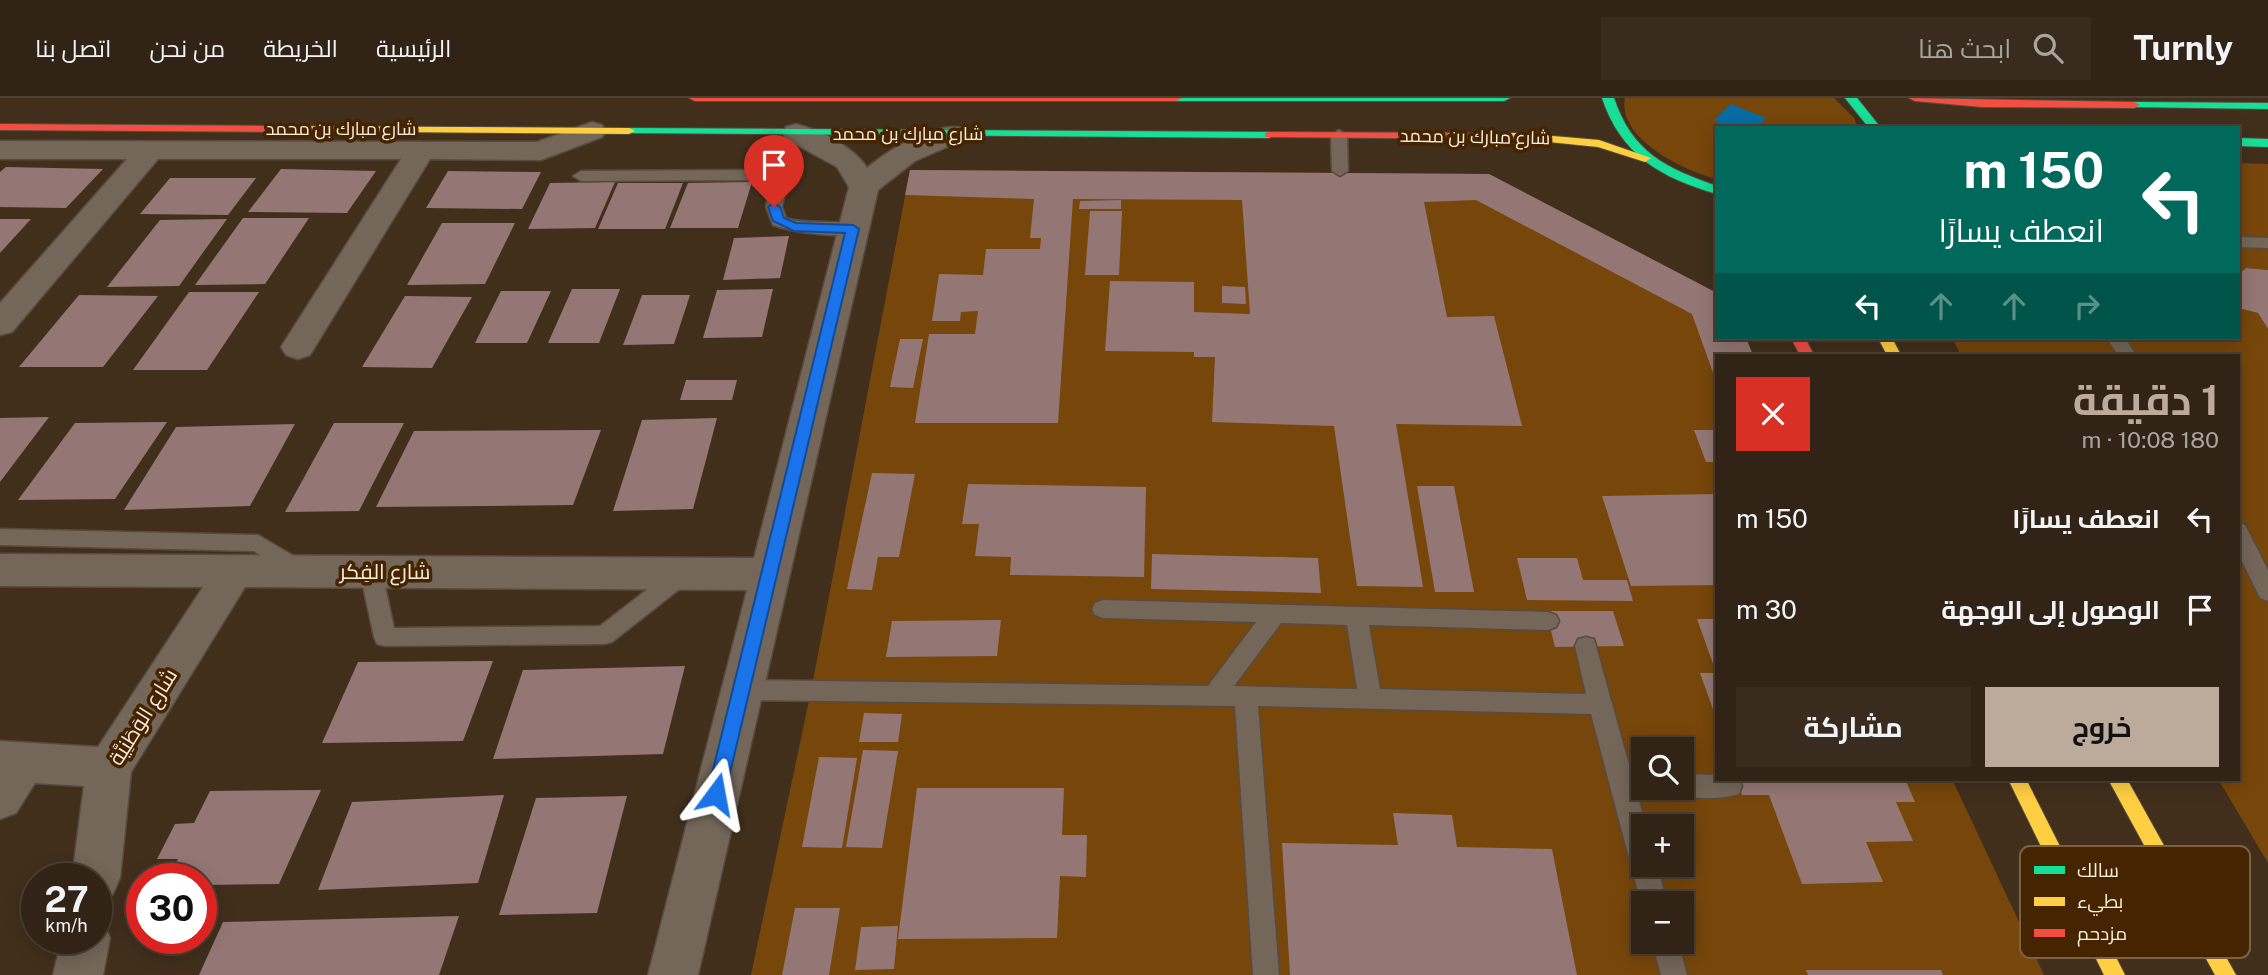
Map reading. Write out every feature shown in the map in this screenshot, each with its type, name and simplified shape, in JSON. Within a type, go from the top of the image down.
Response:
[{"type":"main road","name":"شارع مبارك بن محمد","points":[[695,98],[1504,98]]},
{"type":"main road","points":[[1608,98],[1610,117],[1622,138],[1645,158],[1715,200]]},
{"type":"main road","points":[[1851,98],[1873,126]]},
{"type":"main road","points":[[1915,98],[1982,104],[2268,106]]},
{"type":"main road","name":"شارع مبارك بن محمد","points":[[0,128],[1555,138],[1599,144],[1645,158]]},
{"type":"main road","points":[[2240,142],[2268,143]]},
{"type":"main road","points":[[1680,177],[1715,189]]},
{"type":"main road","points":[[2018,781],[2050,846]]},
{"type":"main road","points":[[2119,781],[2155,846]]},
{"type":"main road","points":[[2106,958],[2115,975]]},
{"type":"main road","points":[[2217,958],[2226,975]]},
{"type":"street","points":[[0,150],[420,153],[541,151],[592,131]]},
{"type":"street","points":[[796,133],[848,161],[864,187]]},
{"type":"street","points":[[673,975],[864,187],[880,170],[902,154],[953,134]]},
{"type":"street","points":[[0,324],[150,150]]},
{"type":"street","name":"شارع مبارك بن محمد","points":[[298,347],[420,153]]},
{"type":"street","name":"شارع الفِكر","points":[[0,570],[770,574]]},
{"type":"street","name":"شارع الوَطَنِيَّة","points":[[98,863],[109,768],[234,571]]},
{"type":"street","points":[[0,799],[12,761],[109,768]]},
{"type":"street","points":[[78,975],[83,954]]},
{"type":"lane","points":[[1339,135],[1340,172]]},
{"type":"lane","points":[[581,176],[754,175],[779,181],[774,207],[779,221],[794,227],[853,229]]},
{"type":"lane","points":[[2240,242],[2268,243]]},
{"type":"lane","points":[[2240,535],[2268,593]]},
{"type":"lane","points":[[0,537],[258,543],[303,572]]},
{"type":"lane","points":[[371,572],[385,637],[604,635],[683,573]]},
{"type":"lane","points":[[1103,609],[1548,621]]},
{"type":"lane","points":[[1214,695],[1276,613]]},
{"type":"lane","points":[[1356,615],[1370,698]]},
{"type":"lane","points":[[1586,646],[1601,704],[1631,780]]},
{"type":"lane","points":[[740,690],[1214,695],[1601,704]]},
{"type":"lane","points":[[1246,696],[1266,975]]},
{"type":"lane","points":[[1694,785],[1730,786]]},
{"type":"lane","points":[[1668,954],[1674,975]]},
{"type":"shaded area","points":[[1625,98],[1834,98],[1854,118],[1857,126],[1715,126],[1715,178],[1688,169],[1656,151],[1642,140],[1625,113]]},
{"type":"shaded area","points":[[2240,163],[2268,164],[2268,270],[2246,268],[2240,273]]},
{"type":"shaded area","points":[[910,170],[1489,174],[1715,292],[1715,340],[1747,340],[1753,354],[1715,354],[1715,781],[1953,781],[2020,924],[2020,958],[2036,958],[2044,975],[751,975],[811,691]]},
{"type":"shaded area","points":[[2240,308],[2258,313],[2268,329],[2268,863],[2219,781],[2240,781],[2240,354],[1960,354],[1953,340],[2240,340]]},
{"type":"water","points":[[1731,104],[1766,118],[1758,126],[1727,126],[1714,120]]},
{"type":"building","points":[[6,167],[103,169],[66,208],[0,207],[0,172]]},
{"type":"building","points":[[281,169],[376,171],[347,213],[248,212]]},
{"type":"building","points":[[910,170],[1489,174],[1715,292],[1715,340],[1747,340],[1753,354],[1715,354],[1715,378],[1692,314],[1476,200],[1424,202],[1447,317],[1494,316],[1522,426],[1396,424],[1423,587],[1357,586],[1334,426],[1212,422],[1215,357],[1194,357],[1194,352],[1105,351],[1110,281],[1194,282],[1194,312],[1250,314],[1242,200],[1073,199],[1058,423],[915,423],[929,334],[975,334],[978,311],[961,312],[960,321],[932,321],[939,274],[983,275],[986,249],[1040,249],[1041,238],[1030,238],[1034,199],[905,195]]},
{"type":"building","points":[[448,171],[541,172],[522,209],[426,208]]},
{"type":"building","points":[[170,178],[256,178],[228,215],[140,214]]},
{"type":"building","points":[[615,182],[595,228],[528,229],[550,183]]},
{"type":"building","points":[[752,182],[738,228],[670,228],[688,183]]},
{"type":"building","points":[[618,183],[683,183],[665,229],[598,229]]},
{"type":"building","points":[[1121,200],[1121,209],[1079,209],[1080,201]]},
{"type":"building","points":[[1090,211],[1122,211],[1119,275],[1085,275]]},
{"type":"building","points":[[243,218],[309,218],[265,284],[195,285]]},
{"type":"building","points":[[0,219],[31,219],[0,253]]},
{"type":"building","points":[[227,219],[179,286],[107,287],[160,220]]},
{"type":"building","points":[[442,223],[515,223],[485,284],[407,285]]},
{"type":"building","points":[[789,236],[780,278],[723,280],[734,238]]},
{"type":"building","points":[[2246,268],[2268,270],[2268,329],[2258,313],[2240,308],[2240,273]]},
{"type":"building","points":[[1222,286],[1245,287],[1246,304],[1222,303]]},
{"type":"building","points":[[572,289],[620,289],[599,343],[548,343]]},
{"type":"building","points":[[773,289],[762,337],[703,338],[717,290]]},
{"type":"building","points":[[501,291],[551,291],[527,343],[475,343]]},
{"type":"building","points":[[189,292],[259,292],[207,370],[133,370]]},
{"type":"building","points":[[79,295],[158,296],[103,367],[19,367]]},
{"type":"building","points":[[642,295],[690,295],[674,344],[623,345]]},
{"type":"building","points":[[405,296],[472,297],[432,368],[362,367]]},
{"type":"building","points":[[900,339],[923,339],[913,388],[890,387]]},
{"type":"building","points":[[686,380],[737,380],[732,400],[680,400]]},
{"type":"building","points":[[49,417],[0,482],[0,418]]},
{"type":"building","points":[[717,418],[693,509],[613,511],[642,420]]},
{"type":"building","points":[[167,422],[115,499],[18,500],[75,423]]},
{"type":"building","points":[[334,423],[404,423],[359,511],[285,512]]},
{"type":"building","points":[[295,424],[250,506],[124,510],[176,427]]},
{"type":"building","points":[[601,430],[573,505],[376,507],[414,431]]},
{"type":"building","points":[[1694,430],[1715,430],[1715,462],[1706,462]]},
{"type":"building","points":[[872,473],[915,474],[899,557],[878,557],[872,590],[847,589]]},
{"type":"building","points":[[968,484],[1146,487],[1144,577],[1010,575],[1011,557],[975,556],[979,524],[962,524]]},
{"type":"building","points":[[1417,486],[1454,486],[1474,592],[1435,592]]},
{"type":"building","points":[[1715,494],[1715,585],[1631,586],[1602,496]]},
{"type":"building","points":[[1152,554],[1318,558],[1321,593],[1151,589]]},
{"type":"building","points":[[1517,558],[1577,558],[1583,580],[1627,580],[1633,601],[1527,600]]},
{"type":"building","points":[[1546,611],[1613,611],[1624,646],[1555,647]]},
{"type":"building","points":[[1697,619],[1715,619],[1715,669]]},
{"type":"building","points":[[1001,620],[997,656],[886,657],[892,621]]},
{"type":"building","points":[[493,661],[463,741],[322,743],[358,662]]},
{"type":"building","points":[[685,666],[663,754],[493,759],[523,670]]},
{"type":"building","points":[[1700,673],[1715,673],[1714,712]]},
{"type":"building","points":[[864,713],[902,714],[898,742],[859,742]]},
{"type":"building","points":[[863,750],[898,751],[882,848],[846,847]]},
{"type":"building","points":[[819,757],[857,758],[842,848],[802,847]]},
{"type":"building","points":[[1737,781],[1906,781],[1915,802],[1896,802],[1913,841],[1866,842],[1883,882],[1802,884],[1769,795],[1742,795]]},
{"type":"building","points":[[917,788],[1064,788],[1062,835],[1087,835],[1086,877],[1060,876],[1057,938],[898,939]]},
{"type":"building","points":[[321,790],[279,884],[217,885],[217,863],[176,863],[178,859],[157,859],[175,824],[194,823],[210,791]]},
{"type":"building","points":[[504,795],[478,883],[318,890],[352,802]]},
{"type":"building","points":[[627,796],[597,913],[499,915],[536,798]]},
{"type":"building","points":[[1393,813],[1452,815],[1457,847],[1552,849],[1577,975],[1290,975],[1282,843],[1398,845]]},
{"type":"building","points":[[795,908],[840,908],[829,975],[782,975]]},
{"type":"building","points":[[459,916],[439,975],[199,975],[209,954],[217,954],[217,935],[223,922]]},
{"type":"building","points":[[898,926],[894,969],[855,970],[861,927]]},
{"type":"building","points":[[1806,970],[1941,970],[1943,975],[1808,975]]},
{"type":"traffic: fast","points":[[1176,98],[1504,98]]},
{"type":"traffic: fast","points":[[1608,98],[1615,118],[1635,148],[1663,168],[1715,189]]},
{"type":"traffic: fast","points":[[1851,98],[1873,126]]},
{"type":"traffic: fast","points":[[2134,105],[2268,106]]},
{"type":"traffic: fast","points":[[629,131],[1269,135]]},
{"type":"traffic: fast","points":[[2240,142],[2268,143]]},
{"type":"traffic: slow","points":[[274,129],[629,131]]},
{"type":"traffic: slow","points":[[1481,136],[1518,136],[1599,144],[1645,158]]},
{"type":"traffic: slow","points":[[1886,340],[1893,354]]},
{"type":"traffic: slow","points":[[2018,781],[2050,846]]},
{"type":"traffic: slow","points":[[2118,781],[2154,846]]},
{"type":"traffic: slow","points":[[2106,958],[2115,975]]},
{"type":"traffic: slow","points":[[2217,958],[2226,975]]},
{"type":"traffic: jam","points":[[695,98],[1176,98]]},
{"type":"traffic: jam","points":[[1915,98],[1982,104],[2134,105]]},
{"type":"traffic: jam","points":[[0,127],[274,129]]},
{"type":"traffic: jam","points":[[1269,135],[1481,136]]},
{"type":"traffic: jam","points":[[1799,340],[1806,354]]},
{"type":"route","points":[[716,794],[853,229],[794,227],[779,221],[774,207]]}]
